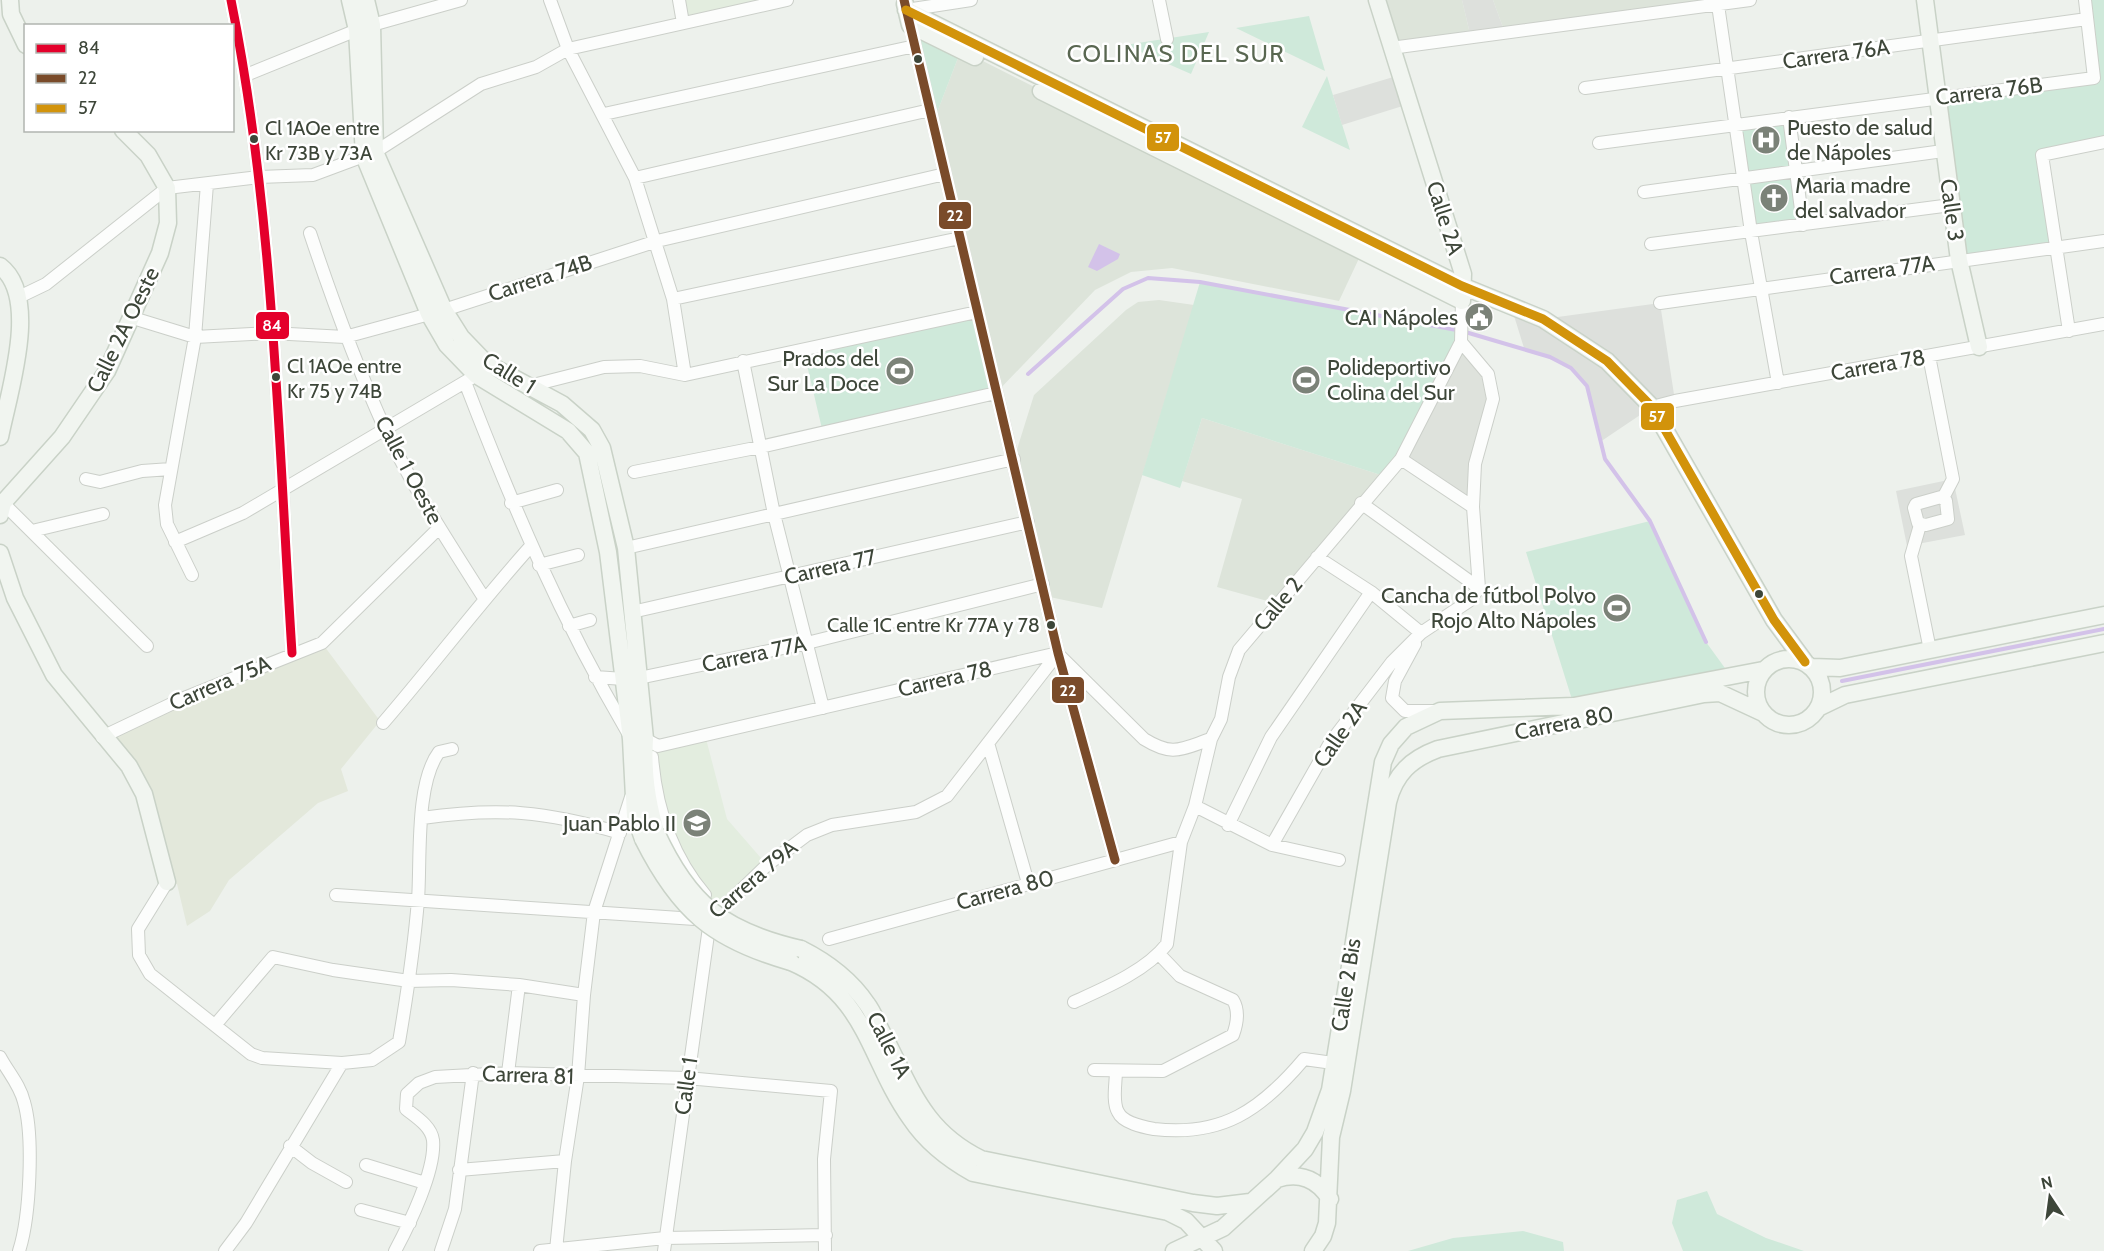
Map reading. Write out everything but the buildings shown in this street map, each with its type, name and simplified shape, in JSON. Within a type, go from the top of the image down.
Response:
[{"type":"street","points":[[10,0],[11,14],[24,41]]},
{"type":"street","points":[[231,0],[246,75],[259,177],[292,653]]},
{"type":"street","name":"Calle 1","points":[[350,0],[364,27]]},
{"type":"street","name":"Calle 1","points":[[366,0],[364,27],[369,154],[436,312],[447,345],[470,379],[511,503],[530,547],[595,677],[652,753],[654,782],[665,828],[681,862],[720,911]]},
{"type":"street","points":[[246,75],[364,27],[461,0]]},
{"type":"street","points":[[550,0],[568,49],[604,114],[635,178],[657,241],[673,299],[685,375]]},
{"type":"street","points":[[679,0],[683,23]]},
{"type":"street","points":[[19,297],[46,284],[167,188],[259,177],[313,175],[369,154],[481,84],[536,67],[568,49],[787,0]]},
{"type":"street","points":[[907,12],[971,0]]},
{"type":"street","points":[[1159,0],[1167,39]]},
{"type":"street","name":"Calle 2A","points":[[1377,0],[1463,274],[1462,294],[1543,319],[1607,361],[1652,407],[1774,620],[1808,665]]},
{"type":"street","points":[[1391,48],[1750,0]]},
{"type":"street","name":"Calle 3","points":[[1925,0],[1959,260],[1979,347]]},
{"type":"street","points":[[2085,0],[2087,19]]},
{"type":"street","points":[[1712,4],[1729,70],[1750,232],[1778,382]]},
{"type":"street","points":[[907,12],[1058,653],[1115,860]]},
{"type":"street","points":[[907,12],[1462,294]]},
{"type":"street","name":"Carrera 76A","points":[[1585,88],[2087,19]]},
{"type":"street","name":"Carrera 76B","points":[[1599,143],[2094,78],[2087,19]]},
{"type":"street","points":[[604,114],[915,46]]},
{"type":"street","points":[[635,178],[930,110]]},
{"type":"street","points":[[1789,117],[1803,225]]},
{"type":"street","name":"Calle 2A Oeste","points":[[1,506],[62,437],[107,371],[133,318],[160,253],[168,222],[167,188],[148,155],[125,132]]},
{"type":"street","points":[[2069,331],[2042,155],[2104,142]]},
{"type":"street","points":[[1644,192],[1943,151]]},
{"type":"street","name":"Carrera 74B","points":[[133,318],[195,337],[271,333],[345,337],[436,312],[657,241],[945,174]]},
{"type":"street","points":[[192,575],[167,524],[165,505],[195,337],[207,184]]},
{"type":"street","points":[[1651,244],[1951,205]]},
{"type":"street","name":"Calle 1 Oeste","points":[[310,233],[345,337],[386,430],[439,528],[484,598]]},
{"type":"street","points":[[673,299],[960,238]]},
{"type":"street","name":"Carrera 77A","points":[[1660,303],[1761,287],[2104,241]]},
{"type":"street","points":[[0,266],[9,277],[19,297],[21,329],[0,437]]},
{"type":"street","name":"Calle 2","points":[[1159,954],[1167,944],[1181,842],[1195,806],[1211,740],[1221,719],[1229,677],[1239,650],[1361,503],[1401,459],[1461,342],[1464,322],[1462,294]]},
{"type":"street","name":"Calle 1","points":[[436,312],[486,363],[562,404],[592,430],[607,462],[626,548],[632,612],[631,679]]},
{"type":"street","points":[[529,386],[604,367],[640,366],[685,375],[977,312]]},
{"type":"street","name":"Carrera 78","points":[[1652,407],[1778,382],[2104,324]]},
{"type":"street","points":[[1461,342],[1488,374],[1493,399],[1475,464],[1473,507],[1479,588]]},
{"type":"street","points":[[1920,525],[1916,521],[1914,508],[1916,504],[1943,498],[1953,479],[1929,356]]},
{"type":"street","points":[[743,361],[774,514],[823,708]]},
{"type":"street","points":[[175,542],[243,513],[470,379]]},
{"type":"street","name":"Calle 1","points":[[470,379],[561,425],[578,440],[586,453],[645,742],[633,790],[594,912],[584,995],[578,1076],[565,1161],[556,1250]]},
{"type":"street","points":[[634,472],[760,447],[996,393]]},
{"type":"street","points":[[626,548],[1014,459]]},
{"type":"street","points":[[1401,459],[1473,507]]},
{"type":"street","points":[[86,479],[100,482],[142,471],[171,469]]},
{"type":"street","points":[[511,503],[557,489]]},
{"type":"street","points":[[1920,525],[1948,519],[1948,507],[1943,498]]},
{"type":"street","points":[[1361,503],[1479,588]]},
{"type":"street","points":[[1,506],[32,531],[147,646]]},
{"type":"street","points":[[32,531],[103,514]]},
{"type":"street","name":"Carrera 77","points":[[632,612],[1028,522]]},
{"type":"street","points":[[1920,525],[1911,556],[1930,650]]},
{"type":"street","name":"Carrera 75A","points":[[102,737],[184,698],[292,653],[322,643],[439,528]]},
{"type":"street","points":[[383,723],[441,655],[484,598],[530,547]]},
{"type":"street","points":[[0,553],[15,598],[49,666],[102,737],[129,766],[144,794],[166,882],[138,929],[138,955],[150,974],[251,1053],[262,1058],[342,1063],[372,1060],[399,1042],[409,981],[418,900],[424,795],[435,757],[439,752],[452,749]]},
{"type":"street","points":[[539,565],[578,555]]},
{"type":"street","points":[[1317,557],[1371,592],[1421,633]]},
{"type":"street","name":"Carrera 77A","points":[[595,677],[631,679],[807,643],[1042,584]]},
{"type":"street","name":"Calle 2A","points":[[1272,845],[1330,743],[1392,662],[1421,633],[1469,601],[1479,588]]},
{"type":"street","points":[[1228,825],[1270,737],[1371,592]]},
{"type":"street","name":"Carrera 80","points":[[1440,711],[1574,706],[1767,667],[1787,658],[1808,665],[1840,668],[2104,615]]},
{"type":"street","points":[[569,626],[590,620]]},
{"type":"street","points":[[1762,713],[1755,687],[1779,645],[1774,620]]},
{"type":"street","name":"Calle 2A","points":[[1421,633],[1395,681],[1392,698],[1405,711],[1440,711]]},
{"type":"street","name":"Carrera 80","points":[[1388,802],[1391,791],[1404,768],[1414,760],[1438,749],[1704,694],[1720,693],[1778,723],[1796,724],[1813,716],[1818,708],[1845,695],[2104,643]]},
{"type":"street","points":[[1058,653],[1144,739],[1161,750],[1178,750],[1211,740]]},
{"type":"street","name":"Carrera 78","points":[[645,742],[823,708],[1058,653]]},
{"type":"street","name":"Carrera 79A","points":[[336,895],[710,920],[767,865],[807,835],[832,825],[915,812],[947,796],[1058,653]]},
{"type":"street","points":[[1808,665],[1817,674],[1822,691],[1818,708]]},
{"type":"street","name":"Calle 2 Bis","points":[[1174,1251],[1223,1228],[1277,1179],[1305,1149],[1315,1132],[1330,1090],[1383,762],[1391,744],[1406,727],[1440,711]]},
{"type":"street","name":"Calle 1A","points":[[645,742],[643,771],[650,835],[661,875],[686,906],[717,932],[752,951],[796,955],[839,972],[868,1004],[921,1108],[934,1127],[957,1147],[981,1159],[1194,1203],[1217,1206],[1250,1202]]},
{"type":"street","points":[[988,743],[1028,883]]},
{"type":"street","name":"Calle 1A","points":[[633,790],[635,816],[650,835]]},
{"type":"street","name":"Calle 2 Bis","points":[[1313,1251],[1323,1236],[1330,1199],[1331,1137],[1342,1091],[1388,802]]},
{"type":"street","points":[[1195,806],[1228,825],[1272,845],[1339,860]]},
{"type":"street","points":[[422,818],[472,811],[522,811],[572,819],[620,833]]},
{"type":"street","name":"Carrera 80","points":[[828,939],[1181,842]]},
{"type":"street","name":"Calle 1","points":[[664,1251],[710,920]]},
{"type":"street","points":[[1074,1002],[1105,988],[1159,954],[1180,976],[1233,1000],[1237,1006],[1236,1027],[1227,1040],[1163,1071],[1094,1070]]},
{"type":"street","name":"Calle 1A","points":[[796,955],[830,984],[854,1011],[909,1117],[924,1137],[950,1159],[973,1173],[1168,1212],[1186,1221],[1214,1251]]},
{"type":"street","points":[[216,1024],[273,957],[333,970],[409,981],[519,985],[584,995]]},
{"type":"street","points":[[508,1072],[519,985]]},
{"type":"street","points":[[0,1057],[17,1083],[30,1128],[25,1233],[19,1251]]},
{"type":"street","points":[[1116,1071],[1116,1107],[1121,1116],[1142,1127],[1178,1131],[1217,1126],[1238,1118],[1278,1089],[1304,1059],[1333,1063]]},
{"type":"street","points":[[225,1251],[246,1223],[290,1146],[342,1063]]},
{"type":"street","name":"Carrera 81","points":[[394,1251],[410,1223],[425,1183],[433,1140],[428,1128],[406,1109],[407,1094],[419,1083],[435,1077],[473,1073],[508,1072],[687,1078],[831,1091],[824,1159],[826,1235]]},
{"type":"street","points":[[441,1251],[454,1209],[473,1073]]},
{"type":"street","points":[[290,1146],[312,1163],[346,1182]]},
{"type":"street","points":[[459,1170],[565,1161]]},
{"type":"street","points":[[366,1166],[425,1183]]},
{"type":"street","points":[[1277,1179],[1287,1176],[1308,1178],[1317,1183],[1330,1199]]},
{"type":"street","points":[[361,1210],[410,1223]]},
{"type":"street","points":[[540,1251],[664,1238],[826,1235],[825,1251]]},
{"type":"shaded area","points":[[679,0],[787,0],[683,23]]},
{"type":"shaded area","points":[[1377,0],[1462,0],[1471,38],[1391,48]]},
{"type":"shaded area","points":[[1462,0],[1493,0],[1505,33],[1471,38]]},
{"type":"shaded area","points":[[1493,0],[1708,0],[1505,33]]},
{"type":"shaded area","points":[[2085,0],[2104,0],[2104,142],[2042,156],[2057,248],[1959,260],[1936,97],[2094,78]]},
{"type":"shaded area","points":[[1309,16],[1325,71],[1236,28]]},
{"type":"shaded area","points":[[910,25],[961,50],[933,123]]},
{"type":"shaded area","points":[[1209,32],[1191,74],[1125,45]]},
{"type":"shaded area","points":[[961,50],[1362,252],[1339,301],[1172,268],[1131,272],[1095,290],[996,393],[933,123]]},
{"type":"shaded area","points":[[1400,75],[1409,104],[1342,125],[1333,95]]},
{"type":"shaded area","points":[[1327,76],[1350,150],[1302,127]]},
{"type":"shaded area","points":[[1789,117],[1803,225],[1751,232],[1736,124]]},
{"type":"shaded area","points":[[1099,244],[1120,254],[1118,259],[1097,271],[1088,267]]},
{"type":"shaded area","name":"Polideportivo Colina del Sur","points":[[1200,282],[1462,331],[1401,459],[1384,476],[1202,418],[1180,488],[1142,475]]},
{"type":"shaded area","points":[[1159,300],[1194,305],[1102,608],[1045,596],[1014,459],[1034,395],[1126,310],[1138,302]]},
{"type":"shaded area","points":[[1660,303],[1675,401],[1652,407],[1600,442],[1587,386],[1571,368],[1524,348],[1511,306],[1543,319]]},
{"type":"shaded area","name":"Prados del Sur La Doce","points":[[977,312],[996,393],[823,433],[803,348]]},
{"type":"shaded area","points":[[1461,342],[1491,387],[1475,464],[1473,507],[1401,459]]},
{"type":"shaded area","points":[[1202,418],[1384,476],[1278,604],[1217,587],[1242,499],[1182,481]]},
{"type":"shaded area","points":[[1953,479],[1965,535],[1907,546],[1896,491]]},
{"type":"shaded area","name":"Cancha de fútbol Polvo Rojo Alto Nápoles","points":[[1650,521],[1706,642],[1730,675],[1574,706],[1526,552]]},
{"type":"shaded area","points":[[322,643],[380,721],[341,769],[348,791],[318,803],[229,880],[210,911],[187,926],[177,884],[167,882],[144,794],[102,737]]},
{"type":"shaded area","name":"Juan Pablo II","points":[[705,735],[727,819],[767,865],[720,911],[703,893],[665,828],[652,753],[654,749]]},
{"type":"shaded area","points":[[1707,1191],[1717,1214],[1766,1238],[1804,1251],[1683,1251],[1672,1223],[1677,1200]]},
{"type":"shaded area","points":[[1523,1231],[1563,1242],[1564,1251],[1408,1251],[1453,1238]]},
{"type":"waterway","points":[[1028,374],[1123,289],[1148,278],[1200,282],[1462,331],[1550,357],[1571,368],[1587,386],[1605,459],[1650,521],[1706,642]]},
{"type":"waterway","points":[[1842,681],[2104,629]]},
{"type":"transit line","name":"84","points":[[231,0],[257,161],[266,243],[292,653]]},
{"type":"transit line","name":"22","points":[[904,0],[1058,653],[1115,860]]},
{"type":"transit line","name":"57","points":[[906,10],[1462,286],[1543,319],[1607,361],[1652,407],[1774,620],[1805,662]]},
{"type":"place","name":"Cl 1AOe entre Kr 73B y 73A","points":[[254,139]]},
{"type":"place","name":"Puesto de salud de Nápoles","points":[[1766,140]]},
{"type":"place","name":"Maria madre del salvador","points":[[1774,198]]},
{"type":"place","name":"CAI Nápoles","points":[[1479,317]]},
{"type":"place","name":"Prados del Sur La Doce","points":[[900,371]]},
{"type":"place","name":"Cl 1AOe entre Kr 75 y 74B","points":[[276,377]]},
{"type":"place","name":"Polideportivo Colina del Sur","points":[[1306,380]]},
{"type":"place","name":"Cancha de fútbol Polvo Rojo Alto Nápoles","points":[[1617,608]]},
{"type":"place","name":"Calle 1C entre Kr 77A y 78","points":[[1051,625]]},
{"type":"place","name":"Juan Pablo II","points":[[697,823]]},
{"type":"district","name":"COLINAS DEL SUR","points":[[1176,53]]}]
